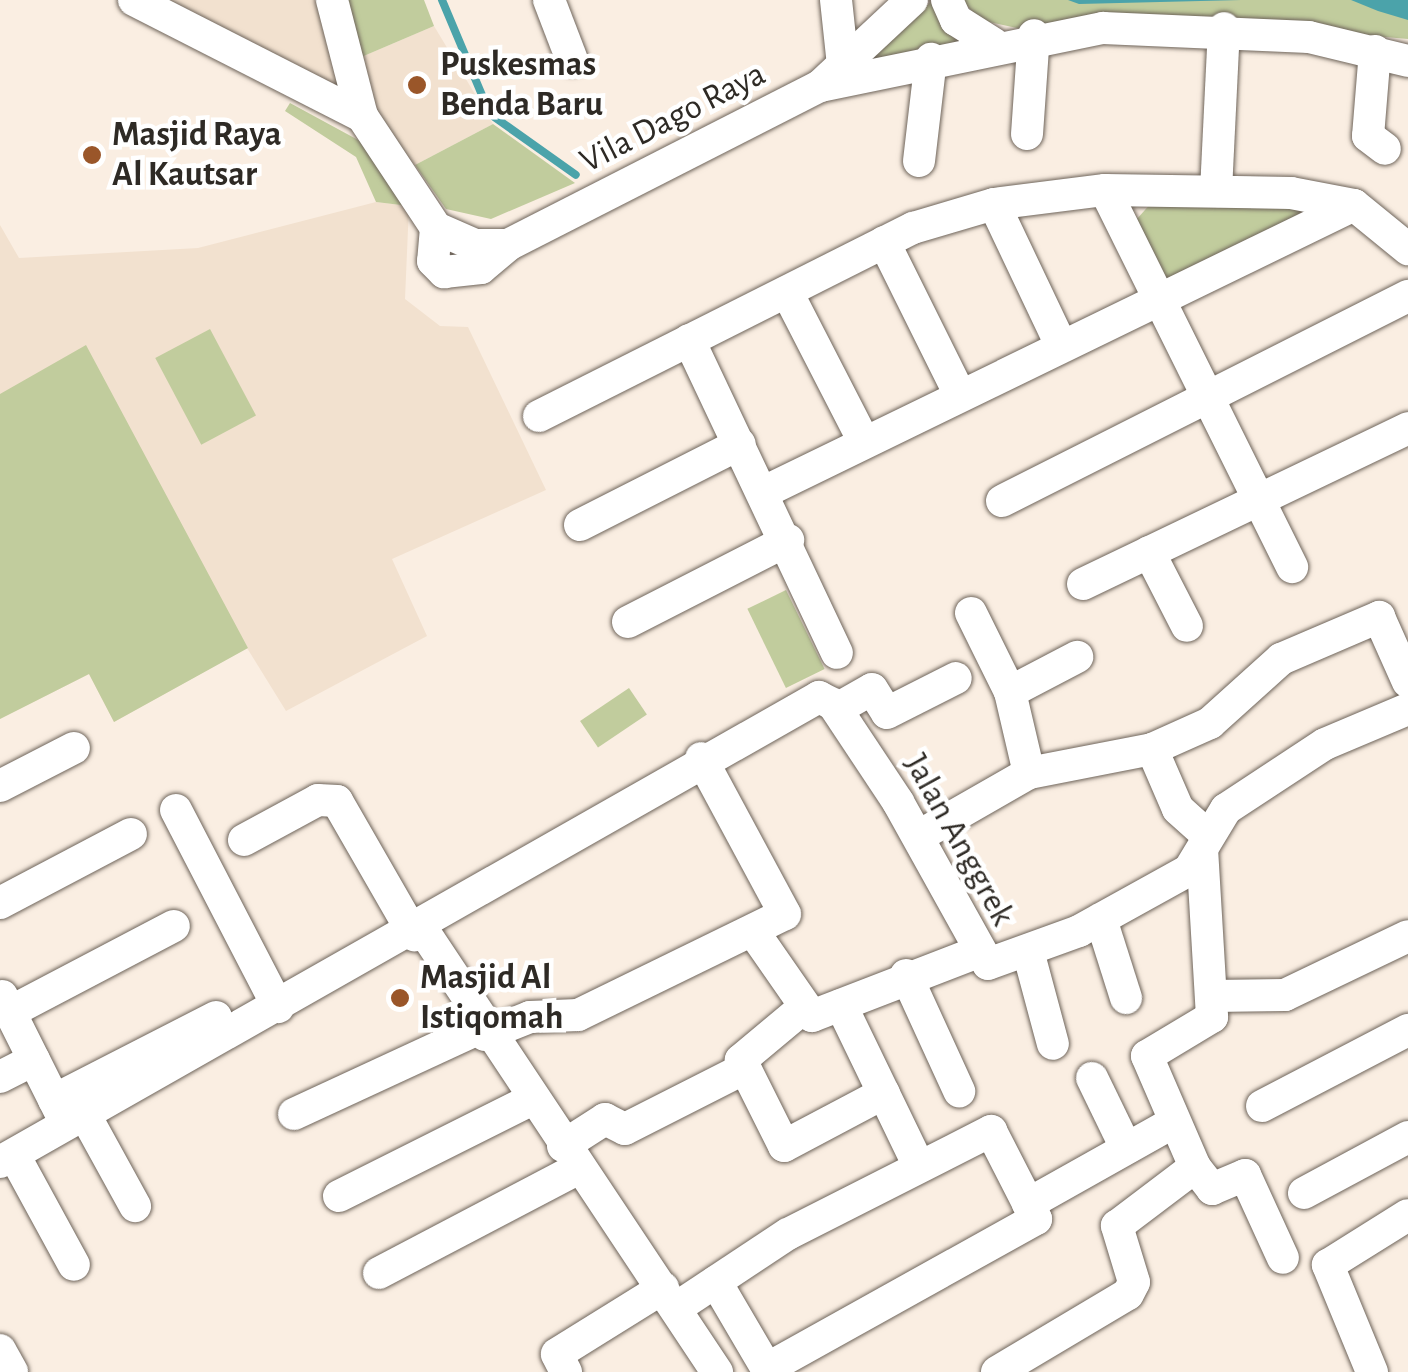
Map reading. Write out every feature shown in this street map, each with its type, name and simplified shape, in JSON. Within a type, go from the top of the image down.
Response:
[{"type":"street","points":[[134,0],[362,116]]},
{"type":"street","points":[[332,0],[362,116]]},
{"type":"street","points":[[549,0],[572,60]]},
{"type":"street","points":[[831,76],[836,0]]},
{"type":"street","name":"Vila Dago Raya","points":[[362,116],[436,228],[433,262],[444,272],[481,268],[508,245],[831,76],[912,0]]},
{"type":"street","points":[[947,0],[956,20],[994,44]]},
{"type":"street","points":[[1225,192],[1233,29]]},
{"type":"street","name":"Vila Dago Raya","points":[[831,76],[1034,35],[1233,29],[1375,51],[1408,61]]},
{"type":"street","points":[[1027,134],[1034,35]]},
{"type":"street","points":[[1375,51],[1368,136],[1385,149]]},
{"type":"street","points":[[919,161],[931,58]]},
{"type":"street","points":[[1105,190],[1292,566]]},
{"type":"street","points":[[539,416],[884,242],[994,204],[1105,190],[1225,192],[1354,205],[1408,249]]},
{"type":"street","points":[[994,204],[1061,345]]},
{"type":"street","points":[[764,492],[1158,297],[1354,205]]},
{"type":"street","points":[[884,242],[960,394]]},
{"type":"street","points":[[787,292],[864,442]]},
{"type":"street","points":[[1002,501],[1408,296]]},
{"type":"street","points":[[689,340],[788,540],[837,654]]},
{"type":"street","points":[[1082,584],[1408,428]]},
{"type":"street","points":[[580,525],[740,444]]},
{"type":"street","points":[[628,622],[788,540]]},
{"type":"street","points":[[1149,552],[1187,626]]},
{"type":"street","points":[[972,613],[1010,692],[1029,773]]},
{"type":"street","points":[[919,836],[1029,773],[1152,748],[1210,723],[1281,659],[1379,617],[1408,682]]},
{"type":"street","points":[[1010,692],[1078,657]]},
{"type":"street","points":[[68,1114],[418,932],[701,758],[816,698],[837,709],[872,689],[887,713],[956,678]]},
{"type":"street","name":"Jalan Anggrek","points":[[837,709],[919,836],[974,953],[993,964],[1101,919],[1189,870],[1204,842],[1306,754],[1408,709]]},
{"type":"street","points":[[0,786],[74,748]]},
{"type":"street","points":[[1152,748],[1178,809],[1204,842],[1212,996],[1209,1023],[1147,1056],[1195,1167],[1212,1190],[1245,1176],[1283,1258]]},
{"type":"street","points":[[294,1114],[483,1032],[530,1017],[578,1015],[755,934],[786,903],[701,758]]},
{"type":"street","points":[[244,840],[318,800],[337,801],[483,1032],[670,1298],[717,1372]]},
{"type":"street","points":[[176,810],[278,1007]]},
{"type":"street","points":[[0,902],[131,834]]},
{"type":"street","points":[[1101,919],[1126,998]]},
{"type":"street","points":[[134,1206],[68,1114],[34,1060],[5,1002],[174,926]]},
{"type":"street","points":[[755,934],[802,1010],[814,1016],[906,975],[974,953]]},
{"type":"street","points":[[1212,996],[1285,995],[1408,936]]},
{"type":"street","points":[[1028,951],[1053,1044]]},
{"type":"street","points":[[906,975],[959,1091]]},
{"type":"street","points":[[842,1005],[914,1156]]},
{"type":"street","points":[[802,1010],[741,1060],[784,1146],[884,1092]]},
{"type":"street","points":[[74,1265],[7,1158],[216,1017]]},
{"type":"street","points":[[1262,1106],[1405,1040]]},
{"type":"street","points":[[0,1077],[34,1060]]},
{"type":"street","points":[[379,1273],[571,1157],[605,1119],[620,1131],[745,1068]]},
{"type":"street","points":[[1092,1078],[1126,1148]]},
{"type":"street","points":[[339,1196],[531,1100]]},
{"type":"street","points":[[1028,1204],[1165,1127]]},
{"type":"street","points":[[566,1372],[557,1354],[670,1298],[716,1282],[788,1234],[991,1131],[1036,1220],[767,1368],[716,1282]]},
{"type":"street","points":[[1304,1193],[1408,1137]]},
{"type":"street","points":[[998,1372],[1046,1360],[1130,1292],[1117,1226],[1195,1167]]},
{"type":"street","points":[[1372,1372],[1328,1264],[1408,1215]]},
{"type":"street","points":[[0,1350],[12,1372]]},
{"type":"shaded area","points":[[165,0],[320,0],[346,92]]},
{"type":"shaded area","name":"Puskesmas Benda Baru","points":[[434,26],[493,124],[415,165],[368,112],[359,58]]},
{"type":"shaded area","points":[[376,202],[409,206],[405,299],[440,326],[468,327],[546,490],[392,559],[427,636],[286,711],[247,648],[114,722],[89,674],[0,719],[0,225],[19,258],[198,248]]},
{"type":"green space","points":[[340,0],[424,0],[434,26],[359,58]]},
{"type":"green space","points":[[933,0],[967,40],[874,62],[872,56]]},
{"type":"green space","points":[[962,0],[1408,0],[1408,39],[1140,15],[1026,30],[980,20]]},
{"type":"green space","points":[[290,103],[371,147],[409,206],[376,202],[356,157],[285,111]]},
{"type":"green space","points":[[493,124],[575,183],[491,219],[446,209],[415,165]]},
{"type":"green space","points":[[1153,201],[1298,203],[1308,212],[1170,286],[1136,220]]},
{"type":"green space","points":[[210,329],[256,416],[201,445],[155,358]]},
{"type":"green space","points":[[86,345],[248,648],[114,722],[89,674],[0,719],[0,394]]},
{"type":"green space","points":[[786,590],[825,669],[786,688],[747,609]]},
{"type":"green space","points":[[629,688],[647,715],[598,748],[580,721]]},
{"type":"water","points":[[1068,0],[1241,0],[1079,4]]},
{"type":"water","points":[[1351,0],[1408,0],[1408,20],[1378,11]]},
{"type":"waterway","points":[[442,0],[490,114],[576,175]]},
{"type":"place","name":"Puskesmas Benda Baru","points":[[417,85]]},
{"type":"place","name":"Masjid Raya Al Kautsar","points":[[92,155]]},
{"type":"place","name":"Masjid Al Istiqomah","points":[[400,998]]}]
